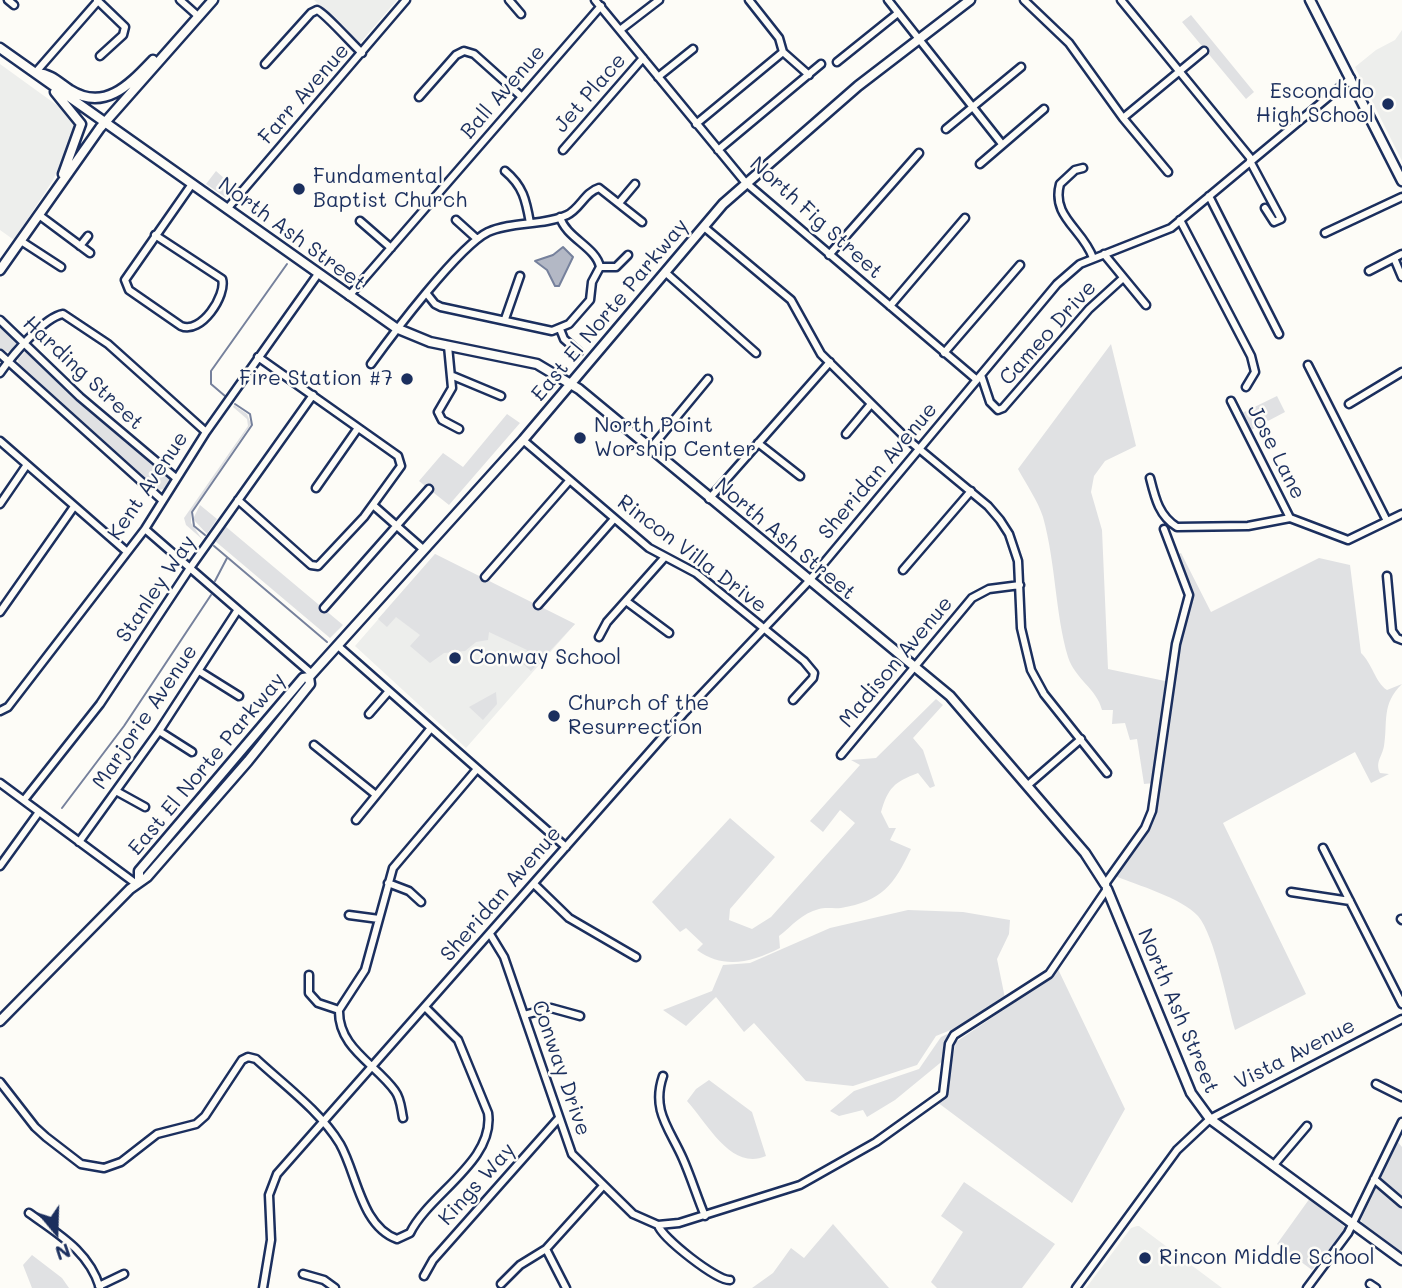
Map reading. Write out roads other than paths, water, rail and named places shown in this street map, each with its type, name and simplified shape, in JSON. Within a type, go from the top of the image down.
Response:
[{"type":"main road","points":[[0,270],[106,123],[213,0]]},
{"type":"main road","name":"East El Norte Parkway","points":[[0,1021],[137,881],[147,877],[246,764],[310,684],[311,675],[523,440],[745,182],[919,38],[970,0]]},
{"type":"main road","points":[[1310,0],[1402,181]]},
{"type":"main road","points":[[35,73],[48,74],[82,96],[96,99],[116,94],[198,16]]},
{"type":"main road","name":"North Ash Street","points":[[0,48],[396,328],[448,346],[523,360],[545,368],[570,384],[966,711],[1085,853],[1106,886],[1191,1093],[1210,1119],[1402,1260]]},
{"type":"main road","points":[[44,79],[82,124],[55,193]]},
{"type":"street","points":[[180,0],[198,16]]},
{"type":"street","name":"Farr Avenue","points":[[227,209],[406,0]]},
{"type":"street","points":[[509,0],[522,14]]},
{"type":"street","name":"North Fig Street","points":[[595,0],[745,182],[944,352],[979,378]]},
{"type":"street","points":[[620,30],[659,0]]},
{"type":"street","points":[[749,0],[779,38],[783,52],[809,75]]},
{"type":"street","points":[[888,0],[1002,144]]},
{"type":"street","points":[[1024,0],[1069,43],[1123,118],[1168,172]]},
{"type":"street","points":[[1121,0],[1251,161],[1281,219],[1274,222],[1265,208]]},
{"type":"street","points":[[35,73],[98,1],[125,27],[125,32],[113,48],[100,56]]},
{"type":"street","name":"Ball Avenue","points":[[349,296],[601,6]]},
{"type":"street","points":[[265,64],[311,13],[317,10],[324,12],[337,30],[362,53]]},
{"type":"street","points":[[837,62],[898,13]]},
{"type":"street","points":[[658,77],[693,49]]},
{"type":"street","points":[[419,97],[456,55],[464,51],[474,54],[523,97]]},
{"type":"street","points":[[1123,118],[1204,51]]},
{"type":"street","points":[[696,124],[783,52]]},
{"type":"street","name":"Jet Place","points":[[563,150],[643,58]]},
{"type":"street","points":[[718,150],[821,64]]},
{"type":"street","points":[[946,129],[1021,67]]},
{"type":"street","name":"Sheridan Avenue","points":[[262,1288],[270,1247],[269,1201],[272,1183],[566,848],[808,582],[1063,277],[1093,258],[1162,232],[1181,220],[1351,78]]},
{"type":"street","points":[[979,164],[1044,109]]},
{"type":"street","points":[[830,255],[919,153]]},
{"type":"street","points":[[1083,168],[1074,170],[1060,184],[1058,205],[1063,216],[1083,238],[1093,258]]},
{"type":"street","points":[[505,171],[516,180],[526,197],[530,223]]},
{"type":"street","points":[[155,235],[222,279],[225,288],[222,295],[197,327],[188,330],[181,326],[127,286],[126,278],[155,235],[192,184]]},
{"type":"street","points":[[619,203],[635,184]]},
{"type":"street","points":[[371,365],[396,328],[477,239],[495,229],[560,217],[574,210],[593,190],[599,188],[642,222]]},
{"type":"street","points":[[1209,196],[1279,334]]},
{"type":"street","points":[[1325,233],[1402,197]]},
{"type":"street","points":[[39,215],[90,253]]},
{"type":"street","points":[[560,217],[562,226],[596,258],[600,267]]},
{"type":"street","points":[[890,306],[965,218]]},
{"type":"street","points":[[456,220],[477,239]]},
{"type":"street","points":[[1181,220],[1251,356],[1255,372],[1246,387]]},
{"type":"street","points":[[360,221],[391,248]]},
{"type":"street","points":[[704,227],[791,300],[821,354],[871,404],[988,506],[1009,534],[1018,561],[1021,628],[1031,670],[1044,694],[1107,773]]},
{"type":"street","points":[[80,246],[88,236]]},
{"type":"street","points":[[21,241],[61,267]]},
{"type":"street","points":[[1104,254],[1146,306]]},
{"type":"street","points":[[1369,271],[1402,254]]},
{"type":"street","points":[[600,267],[617,267],[628,255]]},
{"type":"street","points":[[1394,258],[1402,276]]},
{"type":"street","points":[[944,352],[1020,265]]},
{"type":"street","points":[[427,294],[441,307],[505,318],[552,331],[569,324],[590,300],[592,282],[600,267]]},
{"type":"street","points":[[665,272],[756,353]]},
{"type":"street","name":"Kent Avenue","points":[[0,711],[8,707],[145,529],[206,432],[318,274]]},
{"type":"street","points":[[505,318],[520,276]]},
{"type":"street","name":"Cameo Drive","points":[[979,378],[993,406],[998,410],[1003,408],[1089,309],[1122,279]]},
{"type":"street","points":[[0,373],[52,317],[63,314],[108,344],[206,432]]},
{"type":"street","name":"Harding Street","points":[[0,320],[80,397],[176,478]]},
{"type":"street","points":[[560,329],[564,339],[579,352]]},
{"type":"street","points":[[448,346],[453,376],[452,388],[438,412],[442,420],[459,429]]},
{"type":"street","name":"Harding Street","points":[[0,354],[162,500]]},
{"type":"street","points":[[238,500],[311,565],[318,565],[326,560],[373,505],[401,466],[398,456],[258,357]]},
{"type":"street","points":[[709,499],[830,362]]},
{"type":"street","points":[[1308,365],[1387,521]]},
{"type":"street","points":[[1349,404],[1402,372]]},
{"type":"street","points":[[453,376],[501,396]]},
{"type":"street","points":[[650,449],[708,379]]},
{"type":"street","name":"Stanley Way","points":[[24,800],[100,704],[190,568],[313,395]]},
{"type":"street","name":"Jose Lane","points":[[1231,401],[1290,518]]},
{"type":"street","points":[[846,433],[871,404]]},
{"type":"street","points":[[316,488],[358,428]]},
{"type":"street","points":[[0,440],[73,508],[126,551]]},
{"type":"street","name":"Rincon Villa Drive","points":[[523,440],[614,519],[664,558],[696,573],[810,667],[813,678],[793,700]]},
{"type":"street","points":[[758,443],[800,476]]},
{"type":"street","points":[[0,504],[26,466]]},
{"type":"street","points":[[1150,478],[1156,501],[1165,518],[1177,527],[1248,526],[1290,518],[1348,540],[1402,514]]},
{"type":"street","points":[[485,577],[569,481]]},
{"type":"street","points":[[324,608],[429,489]]},
{"type":"street","points":[[903,570],[971,491]]},
{"type":"street","points":[[373,505],[423,550]]},
{"type":"street","points":[[0,612],[73,508]]},
{"type":"street","points":[[538,605],[614,519]]},
{"type":"street","points":[[656,1224],[679,1223],[705,1216],[800,1185],[876,1142],[943,1094],[952,1038],[1049,974],[1145,828],[1152,811],[1175,645],[1189,595],[1164,528]]},
{"type":"street","points":[[145,529],[311,675]]},
{"type":"street","points":[[599,637],[664,558]]},
{"type":"street","points":[[1387,576],[1392,631],[1402,640]]},
{"type":"street","name":"Madison Avenue","points":[[841,755],[972,598],[989,589],[1020,585]]},
{"type":"street","points":[[626,601],[669,633]]},
{"type":"street","name":"Marjorie Avenue","points":[[79,842],[159,732],[237,611]]},
{"type":"street","points":[[338,646],[566,848]]},
{"type":"street","points":[[200,671],[239,696]]},
{"type":"street","points":[[369,714],[389,691]]},
{"type":"street","points":[[356,820],[431,728]]},
{"type":"street","points":[[159,732],[192,752]]},
{"type":"street","points":[[1028,785],[1081,739]]},
{"type":"street","points":[[314,745],[376,796]]},
{"type":"street","points":[[402,1118],[395,1091],[371,1068],[341,1031],[339,1010],[345,996],[365,970],[387,883],[401,855],[477,768]]},
{"type":"street","points":[[0,783],[137,881]]},
{"type":"street","points":[[116,792],[145,807]]},
{"type":"street","points":[[0,866],[39,812]]},
{"type":"street","points":[[1323,848],[1402,1004]]},
{"type":"street","points":[[387,883],[409,891],[421,902]]},
{"type":"street","points":[[534,884],[569,918],[636,957]]},
{"type":"street","points":[[1291,892],[1350,901]]},
{"type":"street","points":[[349,915],[379,919]]},
{"type":"street","name":"Conway Drive","points":[[490,934],[504,957],[572,1154],[633,1214],[656,1224],[661,1234],[671,1242],[718,1277],[730,1280]]},
{"type":"street","points":[[309,975],[309,993],[318,1003],[339,1010]]},
{"type":"street","points":[[0,1082],[35,1127],[81,1164],[108,1168],[121,1162],[157,1133],[196,1124],[205,1116],[242,1060],[248,1057],[256,1059],[324,1121],[340,1144],[369,1215],[388,1236],[405,1238],[482,1148],[490,1125],[458,1040],[425,1007]]},
{"type":"street","points":[[524,1015],[551,1008],[580,1016]]},
{"type":"street","name":"Vista Avenue","points":[[1076,1288],[1177,1150],[1210,1119],[1402,1019]]},
{"type":"street","points":[[663,1076],[658,1090],[662,1119],[682,1156],[705,1216]]},
{"type":"street","points":[[1376,1084],[1402,1097]]},
{"type":"street","name":"Kings Way","points":[[424,1276],[433,1260],[559,1118]]},
{"type":"street","points":[[1307,1288],[1353,1223],[1402,1122]]},
{"type":"street","points":[[1273,1166],[1307,1126]]},
{"type":"street","points":[[1374,1179],[1402,1203]]},
{"type":"street","points":[[501,1284],[520,1265],[547,1248],[603,1186]]},
{"type":"street","points":[[29,1213],[70,1242],[88,1261],[99,1287],[124,1274]]},
{"type":"street","points":[[547,1248],[566,1288]]},
{"type":"street","points":[[303,1274],[324,1280],[334,1288]]},
{"type":"waterway","points":[[225,396],[211,384],[211,371],[287,264]]},
{"type":"waterway","points":[[205,535],[194,526],[192,512],[252,425],[250,414],[235,404]]},
{"type":"waterway","points":[[214,546],[327,642]]},
{"type":"waterway","points":[[215,581],[227,558]]},
{"type":"waterway","points":[[62,808],[124,726],[211,595]]},
{"type":"place","name":"Escondido High School","points":[[1388,104]]},
{"type":"place","name":"Fundamental Baptist Church","points":[[299,189]]},
{"type":"place","name":"Fire Station #7","points":[[407,379]]},
{"type":"place","name":"North Point Worship Center","points":[[580,438]]},
{"type":"place","name":"Conway School","points":[[455,658]]},
{"type":"place","name":"Church of the Resurrection","points":[[554,716]]},
{"type":"place","name":"Rincon Middle School","points":[[1145,1258]]}]
